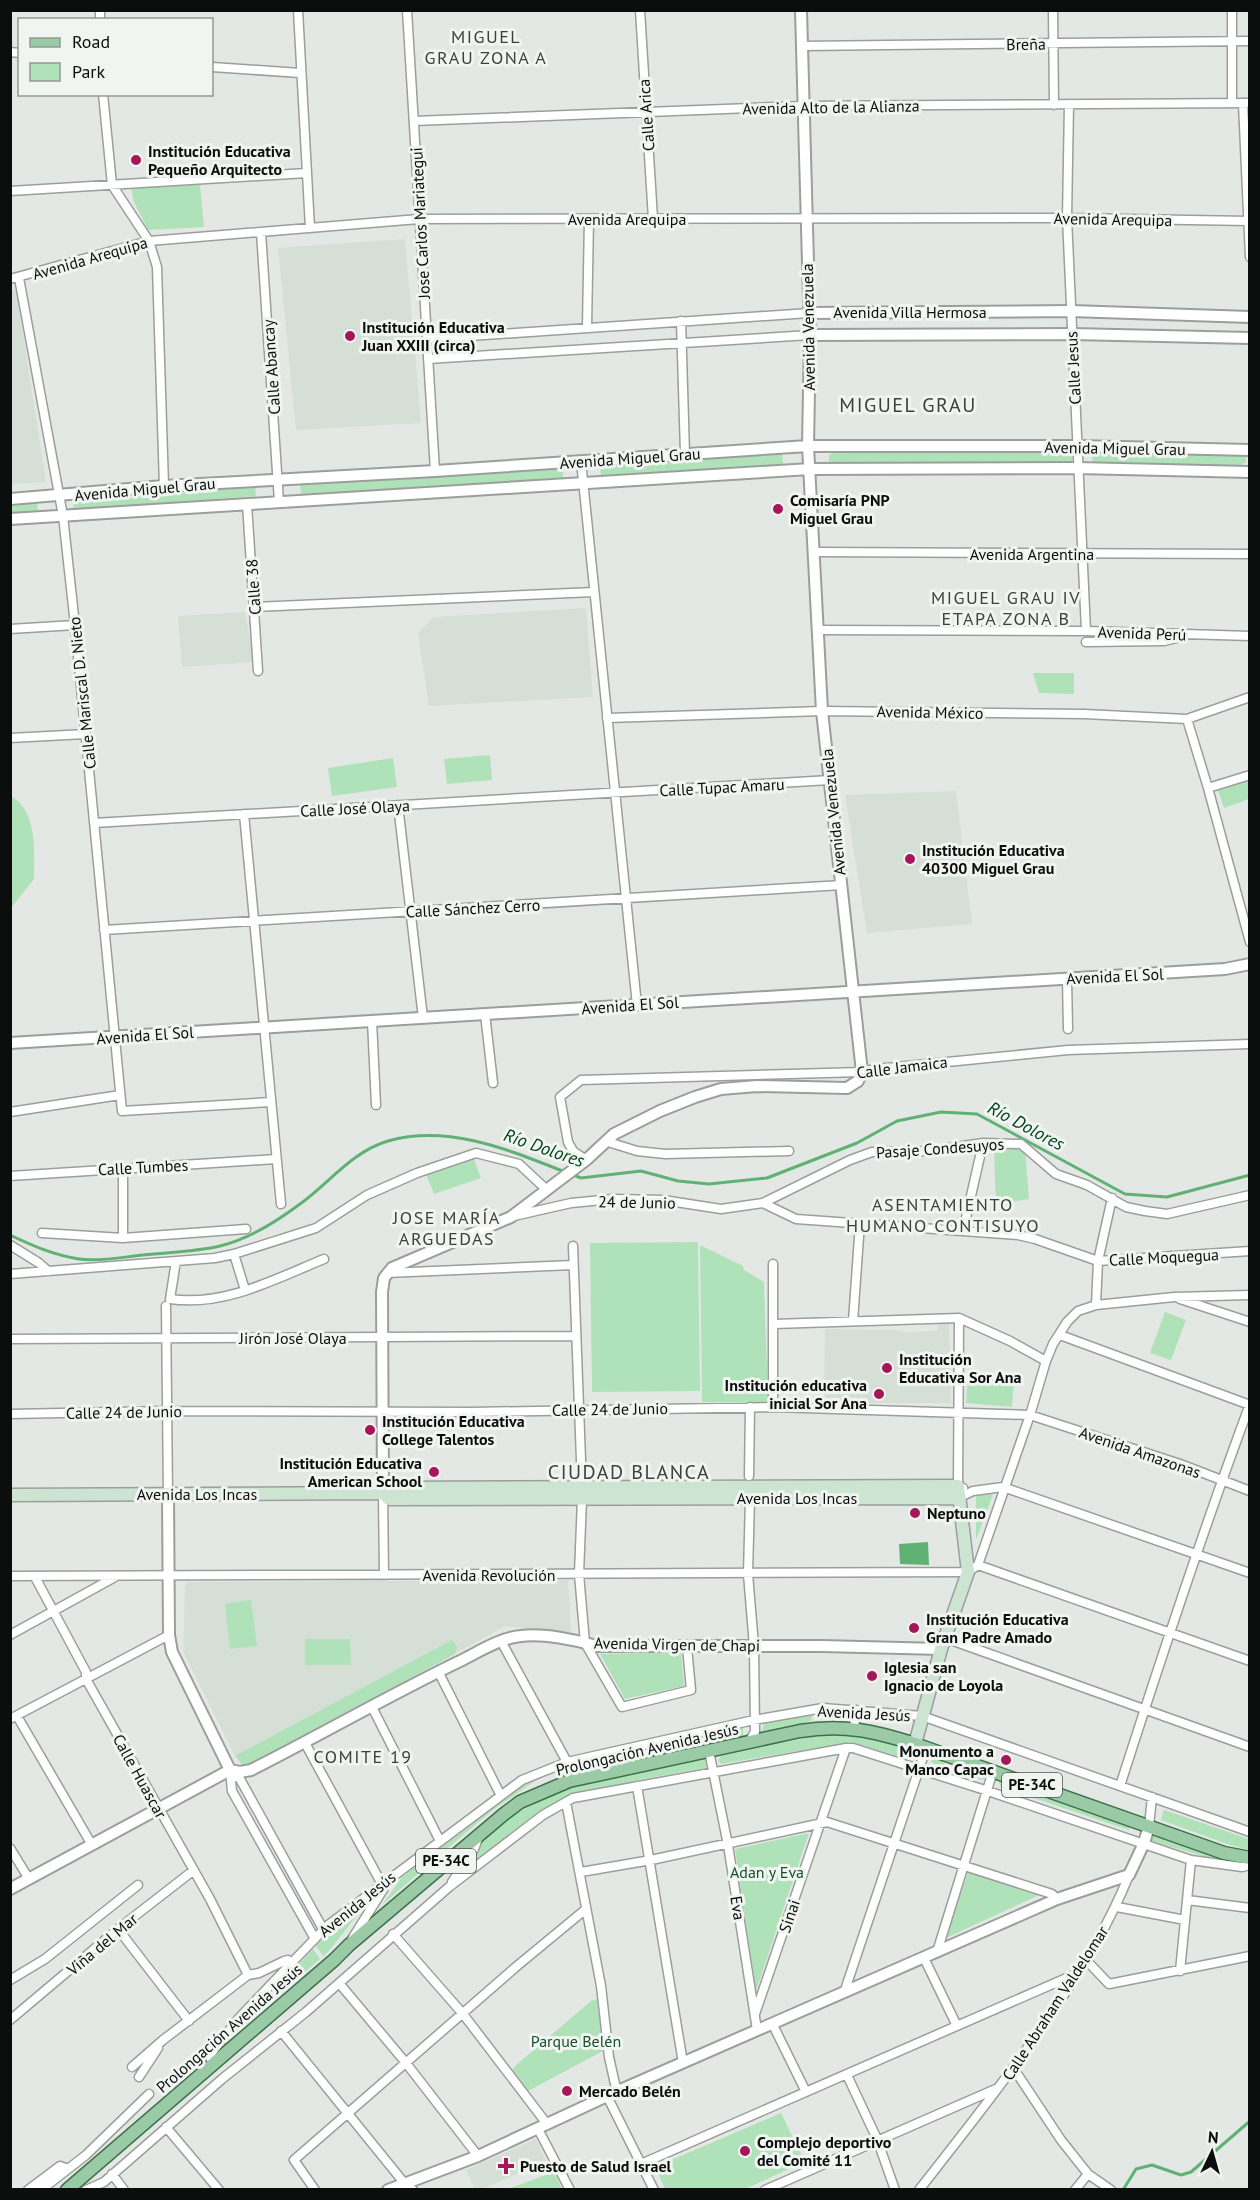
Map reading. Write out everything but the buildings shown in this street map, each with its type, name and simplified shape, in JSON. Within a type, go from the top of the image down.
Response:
[{"type":"main road","name":"Avenida Los Incas","points":[[10,1496],[383,1493],[389,1499],[582,1493],[958,1492]]},
{"type":"main road","name":"Avenida Los Incas","points":[[582,1493],[750,1498],[958,1492]]},
{"type":"main road","points":[[921,1746],[922,1716],[943,1644],[973,1569],[958,1492]]},
{"type":"main road","name":"Prolongación Avenida Jesús","points":[[67,2190],[480,1833],[520,1802],[569,1781],[813,1729],[876,1731],[1224,1852],[1250,1858]]},
{"type":"street","points":[[298,10],[310,228]]},
{"type":"street","name":"Jose Carlos Mariategui","points":[[406,10],[435,471]]},
{"type":"street","name":"Calle Arica","points":[[640,10],[653,219]]},
{"type":"street","name":"Avenida Venezuela","points":[[801,10],[810,335],[808,447],[822,711],[862,1072]]},
{"type":"street","points":[[1053,10],[1054,105]]},
{"type":"street","points":[[1232,10],[1232,103]]},
{"type":"street","name":"Breña","points":[[802,46],[1250,41]]},
{"type":"street","points":[[213,67],[300,73]]},
{"type":"street","points":[[103,96],[112,185],[149,241],[157,267],[164,486]]},
{"type":"street","points":[[1246,103],[1250,257]]},
{"type":"street","name":"Avenida Alto de la Alianza","points":[[414,121],[803,106],[1246,103]]},
{"type":"street","name":"Calle Jesus","points":[[1069,104],[1067,218],[1086,631]]},
{"type":"street","points":[[10,190],[307,173]]},
{"type":"street","name":"Avenida Arequipa","points":[[15,278],[149,241],[419,219],[1067,218],[1248,221]]},
{"type":"street","points":[[587,327],[589,219]]},
{"type":"street","name":"Calle Abancay","points":[[261,232],[279,502]]},
{"type":"street","name":"Calle Mariscal D. Nieto","points":[[15,278],[63,516],[122,1111],[271,1102]]},
{"type":"street","name":"Avenida Villa Hermosa","points":[[427,339],[809,313],[1071,311],[1250,317]]},
{"type":"street","points":[[681,321],[685,454]]},
{"type":"street","name":"Avenida Villa Hermosa","points":[[428,358],[810,335],[1072,334],[1250,338]]},
{"type":"street","name":"Avenida Miguel Grau","points":[[10,499],[164,486],[808,447],[1077,446],[1250,450]]},
{"type":"street","points":[[581,461],[637,1005]]},
{"type":"street","name":"Avenida Miguel Grau","points":[[10,519],[810,469],[1077,468],[1250,472]]},
{"type":"street","name":"Calle 38","points":[[247,504],[258,671]]},
{"type":"street","name":"Avenida Argentina","points":[[814,552],[1250,554]]},
{"type":"street","points":[[254,606],[594,592]]},
{"type":"street","points":[[10,629],[75,625]]},
{"type":"street","name":"Avenida Perú","points":[[818,630],[1086,631],[1250,636]]},
{"type":"street","points":[[1086,642],[1164,641],[1190,634]]},
{"type":"street","name":"Avenida México","points":[[608,718],[822,711],[1084,714],[1186,719],[1250,697]]},
{"type":"street","points":[[1186,719],[1208,788],[1250,942]]},
{"type":"street","points":[[10,738],[86,734]]},
{"type":"street","points":[[1208,788],[1250,776]]},
{"type":"street","name":"Calle Tupac Amaru","points":[[615,793],[830,780]]},
{"type":"street","name":"Calle José Olaya","points":[[94,823],[615,793]]},
{"type":"street","points":[[398,805],[423,1018]]},
{"type":"street","points":[[244,814],[281,1204]]},
{"type":"street","name":"Calle Sánchez Cerro","points":[[105,930],[842,885]]},
{"type":"street","name":"Avenida El Sol","points":[[10,1043],[1225,969],[1250,964]]},
{"type":"street","points":[[1067,978],[1068,1029]]},
{"type":"street","points":[[485,1014],[494,1083]]},
{"type":"street","points":[[372,1021],[376,1105]]},
{"type":"street","name":"Calle Jamaica","points":[[583,1161],[568,1142],[560,1097],[581,1080],[862,1072],[1068,1050],[1250,1044]]},
{"type":"street","points":[[384,1575],[381,1411],[382,1292],[386,1276],[392,1268],[511,1217],[614,1134],[660,1110],[721,1089],[758,1086],[847,1088],[858,1081],[862,1072]]},
{"type":"street","points":[[10,1112],[120,1095]]},
{"type":"street","points":[[605,1141],[637,1151],[665,1154],[789,1151]]},
{"type":"street","points":[[963,1231],[983,1143]]},
{"type":"street","name":"Pasaje Condesuyos","points":[[764,1203],[850,1160],[872,1152],[930,1151],[983,1143],[1021,1144],[1056,1174],[1087,1185],[1126,1207],[1167,1214],[1250,1195]]},
{"type":"street","points":[[10,1274],[214,1258],[234,1254],[316,1228],[367,1195],[417,1173],[476,1152],[519,1164],[551,1187]]},
{"type":"street","name":"Calle Tumbes","points":[[10,1176],[276,1160]]},
{"type":"street","points":[[123,1168],[123,1238]]},
{"type":"street","points":[[1096,1305],[1098,1261],[1112,1198]]},
{"type":"street","name":"24 de Junio","points":[[511,1217],[571,1203],[613,1199],[663,1200],[721,1209],[764,1203]]},
{"type":"street","name":"Calle Moquegua","points":[[764,1203],[796,1219],[1026,1237],[1098,1261],[1250,1251]]},
{"type":"street","points":[[853,1321],[860,1223]]},
{"type":"street","points":[[42,1233],[123,1238],[246,1229]]},
{"type":"street","points":[[10,1245],[48,1271]]},
{"type":"street","points":[[573,1245],[582,1493],[579,1574],[585,1643],[622,1707],[691,1690],[687,1647]]},
{"type":"street","points":[[234,1254],[245,1290]]},
{"type":"street","points":[[176,1261],[170,1299],[208,1301],[245,1290],[324,1259]]},
{"type":"street","points":[[773,1264],[773,1407]]},
{"type":"street","points":[[386,1276],[573,1265]]},
{"type":"street","points":[[973,1569],[1030,1415],[1046,1360],[1067,1322],[1078,1311],[1096,1305],[1174,1297],[1250,1295]]},
{"type":"street","points":[[1174,1297],[1250,1322]]},
{"type":"street","points":[[166,1306],[169,1635],[172,1652],[230,1770],[232,1791],[315,1939]]},
{"type":"street","points":[[959,1318],[958,1492],[1003,1487],[1250,1573]]},
{"type":"street","points":[[774,1324],[959,1318],[1046,1360]]},
{"type":"street","points":[[1060,1335],[1249,1405],[1220,1481],[1197,1555],[1169,1631],[1120,1786]]},
{"type":"street","name":"Jirón José Olaya","points":[[10,1339],[576,1336]]},
{"type":"street","points":[[749,1476],[750,1407]]},
{"type":"street","name":"Calle 24 de Junio","points":[[10,1414],[750,1407],[958,1411]]},
{"type":"street","name":"Avenida Amazonas","points":[[958,1411],[1030,1415],[1180,1464],[1250,1491]]},
{"type":"street","points":[[748,1743],[755,1732],[754,1646],[748,1575],[750,1498]]},
{"type":"street","name":"Avenida Revolución","points":[[10,1576],[748,1575],[973,1569],[1169,1631],[1250,1661]]},
{"type":"street","points":[[10,1635],[118,1575]]},
{"type":"street","name":"Calle Huascar","points":[[35,1576],[86,1672],[86,1679],[194,1870],[248,1975]]},
{"type":"street","points":[[92,1845],[14,1718],[169,1635]]},
{"type":"street","name":"Avenida Virgen de Chapi","points":[[230,1770],[240,1772],[251,1770],[438,1671],[501,1641],[519,1636],[532,1635],[597,1646],[943,1644]]},
{"type":"street","points":[[501,1641],[567,1762]]},
{"type":"street","points":[[943,1644],[1250,1747]]},
{"type":"street","points":[[438,1671],[500,1794]]},
{"type":"street","points":[[372,1707],[440,1841]]},
{"type":"street","name":"Avenida Jesús","points":[[212,2063],[210,2057],[213,2051],[239,2018],[323,1929],[500,1794],[522,1780],[567,1762],[754,1720],[813,1709],[922,1716],[1250,1832]]},
{"type":"street","points":[[854,1729],[856,1710]]},
{"type":"street","points":[[305,1743],[382,1883],[383,1892],[349,1945]]},
{"type":"street","points":[[844,1993],[893,1842],[920,1769],[921,1746]]},
{"type":"street","name":"Sinai","points":[[755,2015],[846,1748]]},
{"type":"street","points":[[86,2190],[104,2182],[449,1887],[543,1815],[573,1798],[714,1770],[853,1748],[1191,1860],[1242,1867],[1250,1865]]},
{"type":"street","name":"Eva","points":[[709,1751],[728,1845],[757,2030]]},
{"type":"street","points":[[10,1890],[230,1770]]},
{"type":"street","points":[[230,1770],[240,1779],[323,1929]]},
{"type":"street","points":[[937,1952],[993,1771]]},
{"type":"street","points":[[637,1786],[683,2063]]},
{"type":"street","name":"Calle Abraham Valdelomar","points":[[919,2190],[1014,2069],[1087,1960],[1117,1907],[1144,1844],[1149,1826],[1152,1797]]},
{"type":"street","points":[[566,1802],[602,1986],[609,2057],[618,2091]]},
{"type":"street","points":[[581,1872],[728,1845],[827,1822],[1052,1894],[1057,1899]]},
{"type":"street","points":[[449,1887],[474,1849],[480,1833]]},
{"type":"street","points":[[10,1848],[29,1879]]},
{"type":"street","points":[[1180,1971],[1191,1860]]},
{"type":"street","name":"Viña del Mar","points":[[11,2019],[118,1929],[194,1870]]},
{"type":"street","points":[[387,2190],[409,2187],[618,2091],[1057,1899],[1129,1875]]},
{"type":"street","points":[[10,1980],[45,1959],[138,1885]]},
{"type":"street","points":[[1187,1900],[1250,1908]]},
{"type":"street","points":[[1117,1907],[1185,1920]]},
{"type":"street","points":[[315,2190],[294,2160],[586,1909]]},
{"type":"street","points":[[118,1929],[189,2021]]},
{"type":"street","points":[[393,1934],[463,2014],[543,2126],[570,2190]]},
{"type":"street","points":[[1087,1960],[1109,1984],[1250,1956]]},
{"type":"street","points":[[924,1958],[957,2026]]},
{"type":"street","points":[[132,2067],[163,2040],[248,1975],[259,1973],[284,1961],[288,1960],[291,1963]]},
{"type":"street","points":[[641,2164],[1078,1973]]},
{"type":"street","points":[[339,1983],[406,2063],[478,2156]]},
{"type":"street","points":[[772,2023],[806,2092]]},
{"type":"street","points":[[281,2031],[409,2187]]},
{"type":"street","points":[[139,2077],[163,2040]]},
{"type":"street","points":[[1014,2069],[1061,2140],[1088,2174],[1111,2190]]},
{"type":"street","points":[[848,2075],[877,2139],[895,2190]]},
{"type":"street","points":[[765,2190],[877,2139],[999,2088]]},
{"type":"street","points":[[41,2190],[86,2155],[149,2094]]},
{"type":"street","points":[[607,2096],[654,2190]]},
{"type":"street","points":[[166,2127],[219,2190]]},
{"type":"street","points":[[28,2190],[60,2166],[68,2169]]},
{"type":"street","points":[[112,2174],[124,2190]]},
{"type":"street","points":[[1075,2190],[1088,2174]]},
{"type":"shaded area","name":"Institución Educativa Juan XXIII (circa)","points":[[405,239],[421,423],[296,430],[278,248]]},
{"type":"shaded area","points":[[16,289],[46,482],[11,484],[10,292]]},
{"type":"shaded area","points":[[586,608],[593,697],[429,706],[418,633],[434,617]]},
{"type":"shaded area","points":[[245,612],[254,662],[182,667],[178,616]]},
{"type":"shaded area","name":"Institución Educativa 40300 Miguel Grau","points":[[956,791],[972,924],[867,933],[845,795]]},
{"type":"shaded area","name":"Institución Educativa Sor Ana","points":[[938,1324],[949,1324],[951,1403],[824,1403],[825,1329],[937,1331]]},
{"type":"shaded area","points":[[928,1542],[929,1565],[900,1564],[899,1544]]},
{"type":"shaded area","points":[[568,1580],[571,1634],[505,1626],[350,1712],[250,1763],[242,1764],[235,1756],[183,1651],[185,1586],[188,1582]]},
{"type":"shaded area","name":"Puesto de Salud Israel","points":[[536,2139],[546,2161],[483,2189],[475,2189],[466,2170]]},
{"type":"green space","points":[[200,184],[204,227],[148,230],[134,202],[131,188]]},
{"type":"green space","points":[[1068,450],[1072,454],[1072,461],[1068,464],[835,465],[829,461],[829,455],[837,451]]},
{"type":"green space","points":[[782,452],[783,464],[601,478],[600,466]]},
{"type":"green space","points":[[1096,452],[1240,452],[1246,456],[1246,462],[1239,466],[1099,466],[1093,462],[1092,457]]},
{"type":"green space","points":[[563,467],[563,479],[301,496],[300,484]]},
{"type":"green space","points":[[255,484],[256,496],[74,510],[73,498]]},
{"type":"green space","points":[[37,501],[38,511],[11,513],[11,502]]},
{"type":"green space","points":[[1033,673],[1074,673],[1074,694],[1039,693]]},
{"type":"green space","points":[[490,755],[492,780],[447,784],[444,759]]},
{"type":"green space","points":[[393,758],[397,787],[332,796],[328,768]]},
{"type":"green space","points":[[1249,775],[1249,799],[1224,808],[1217,787]]},
{"type":"green space","points":[[11,796],[20,803],[30,822],[33,833],[34,879],[11,908]]},
{"type":"green space","points":[[1021,1146],[1025,1149],[1029,1199],[996,1205],[994,1149]]},
{"type":"green space","points":[[473,1157],[481,1178],[434,1194],[426,1174]]},
{"type":"green space","points":[[698,1242],[700,1391],[592,1392],[590,1243]]},
{"type":"green space","points":[[700,1245],[743,1266],[744,1270],[764,1282],[768,1403],[702,1402]]},
{"type":"green space","points":[[1165,1312],[1186,1320],[1171,1360],[1150,1353]]},
{"type":"green space","points":[[968,1375],[1014,1379],[1012,1407],[966,1403]]},
{"type":"green space","points":[[976,1492],[993,1495],[976,1540]]},
{"type":"green space","points":[[251,1600],[257,1646],[230,1649],[225,1604]]},
{"type":"green space","points":[[305,1639],[350,1639],[351,1665],[305,1665]]},
{"type":"green space","points":[[452,1640],[457,1647],[455,1654],[250,1763],[242,1764],[235,1756]]},
{"type":"green space","points":[[681,1653],[684,1686],[625,1699],[600,1654]]},
{"type":"green space","points":[[812,1715],[812,1721],[762,1732],[764,1723]]},
{"type":"green space","points":[[743,1728],[743,1737],[589,1767],[588,1762]]},
{"type":"green space","points":[[824,1734],[867,1736],[912,1750],[915,1757],[910,1760],[852,1742],[721,1764],[718,1760],[721,1756]]},
{"type":"green space","points":[[930,1757],[942,1759],[946,1766],[964,1772],[974,1769],[986,1774],[986,1777],[982,1780],[932,1763]]},
{"type":"green space","points":[[703,1758],[709,1764],[705,1768],[633,1781],[630,1785],[570,1794],[540,1811],[469,1866],[484,1837],[508,1818],[554,1793],[577,1785]]},
{"type":"green space","points":[[533,1779],[535,1781],[493,1810],[443,1852],[439,1847],[514,1790]]},
{"type":"green space","points":[[1004,1780],[1129,1825],[1129,1830],[1001,1787],[999,1783]]},
{"type":"green space","points":[[1164,1810],[1249,1839],[1249,1850],[1161,1820]]},
{"type":"green space","name":"Adan y Eva","points":[[809,1833],[756,1991],[735,1849]]},
{"type":"green space","points":[[1156,1835],[1220,1858],[1206,1857],[1151,1841],[1151,1838]]},
{"type":"green space","points":[[437,1850],[441,1854],[382,1905],[402,1877]]},
{"type":"green space","points":[[968,1872],[1039,1895],[946,1938]]},
{"type":"green space","points":[[367,1903],[323,1956],[316,1946],[330,1930]]},
{"type":"green space","points":[[313,1949],[320,1959],[244,2025]]},
{"type":"green space","name":"Parque Belén","points":[[597,1999],[603,2051],[528,2091],[513,2070],[515,2066],[591,2001]]},
{"type":"green space","name":"Complejo deportivo del Comité 11","points":[[781,2113],[805,2162],[745,2189],[665,2189],[655,2167]]},
{"type":"green space","points":[[554,2172],[562,2189],[508,2189]]},
{"type":"waterway","name":"Río Dolores","points":[[571,1174],[581,1178],[641,1171],[678,1181],[709,1184],[767,1178],[857,1143],[897,1121],[941,1112],[977,1114],[1125,1194],[1167,1197],[1250,1175]]},
{"type":"waterway","name":"Río Dolores","points":[[10,1235],[52,1253],[87,1260],[191,1251],[220,1246],[252,1234],[281,1217],[311,1196],[364,1152],[388,1141],[411,1137],[434,1136],[478,1142],[522,1155],[565,1172]]},
{"type":"waterway","points":[[1123,2190],[1136,2169],[1152,2165],[1181,2175],[1191,2172],[1250,2121]]},
{"type":"place","name":"Institución Educativa Pequeño Arquitecto","points":[[136,160]]},
{"type":"place","name":"Institución Educativa Juan XXIII (circa)","points":[[350,336]]},
{"type":"place","name":"Comisaría PNP Miguel Grau","points":[[778,509]]},
{"type":"place","name":"Institución Educativa 40300 Miguel Grau","points":[[910,859]]},
{"type":"place","name":"Institución Educativa Sor Ana","points":[[887,1368]]},
{"type":"place","name":"Institución educativa inicial Sor Ana","points":[[879,1394]]},
{"type":"place","name":"Institución Educativa College Talentos","points":[[370,1430]]},
{"type":"place","name":"Institución Educativa American School","points":[[434,1472]]},
{"type":"place","name":"Neptuno","points":[[915,1513]]},
{"type":"place","name":"Institución Educativa Gran Padre Amado","points":[[914,1628]]},
{"type":"place","name":"Iglesia san Ignacio de Loyola","points":[[872,1676]]},
{"type":"place","name":"Monumento a Manco Capac","points":[[1006,1760]]},
{"type":"place","name":"Mercado Belén","points":[[567,2091]]},
{"type":"place","name":"Complejo deportivo del Comité 11","points":[[745,2151]]},
{"type":"place","name":"Puesto de Salud Israel","points":[[506,2166]]},
{"type":"district","name":"MIGUEL GRAU ZONA A","points":[[486,47]]},
{"type":"district","name":"MIGUEL GRAU","points":[[908,405]]},
{"type":"district","name":"MIGUEL GRAU IV ETAPA ZONA B","points":[[1006,608]]},
{"type":"district","name":"ASENTAMIENTO HUMANO CONTISUYO","points":[[943,1215]]},
{"type":"district","name":"JOSE MARÍA ARGUEDAS","points":[[447,1228]]},
{"type":"district","name":"CIUDAD BLANCA","points":[[629,1472]]},
{"type":"district","name":"COMITE 19","points":[[363,1757]]}]
